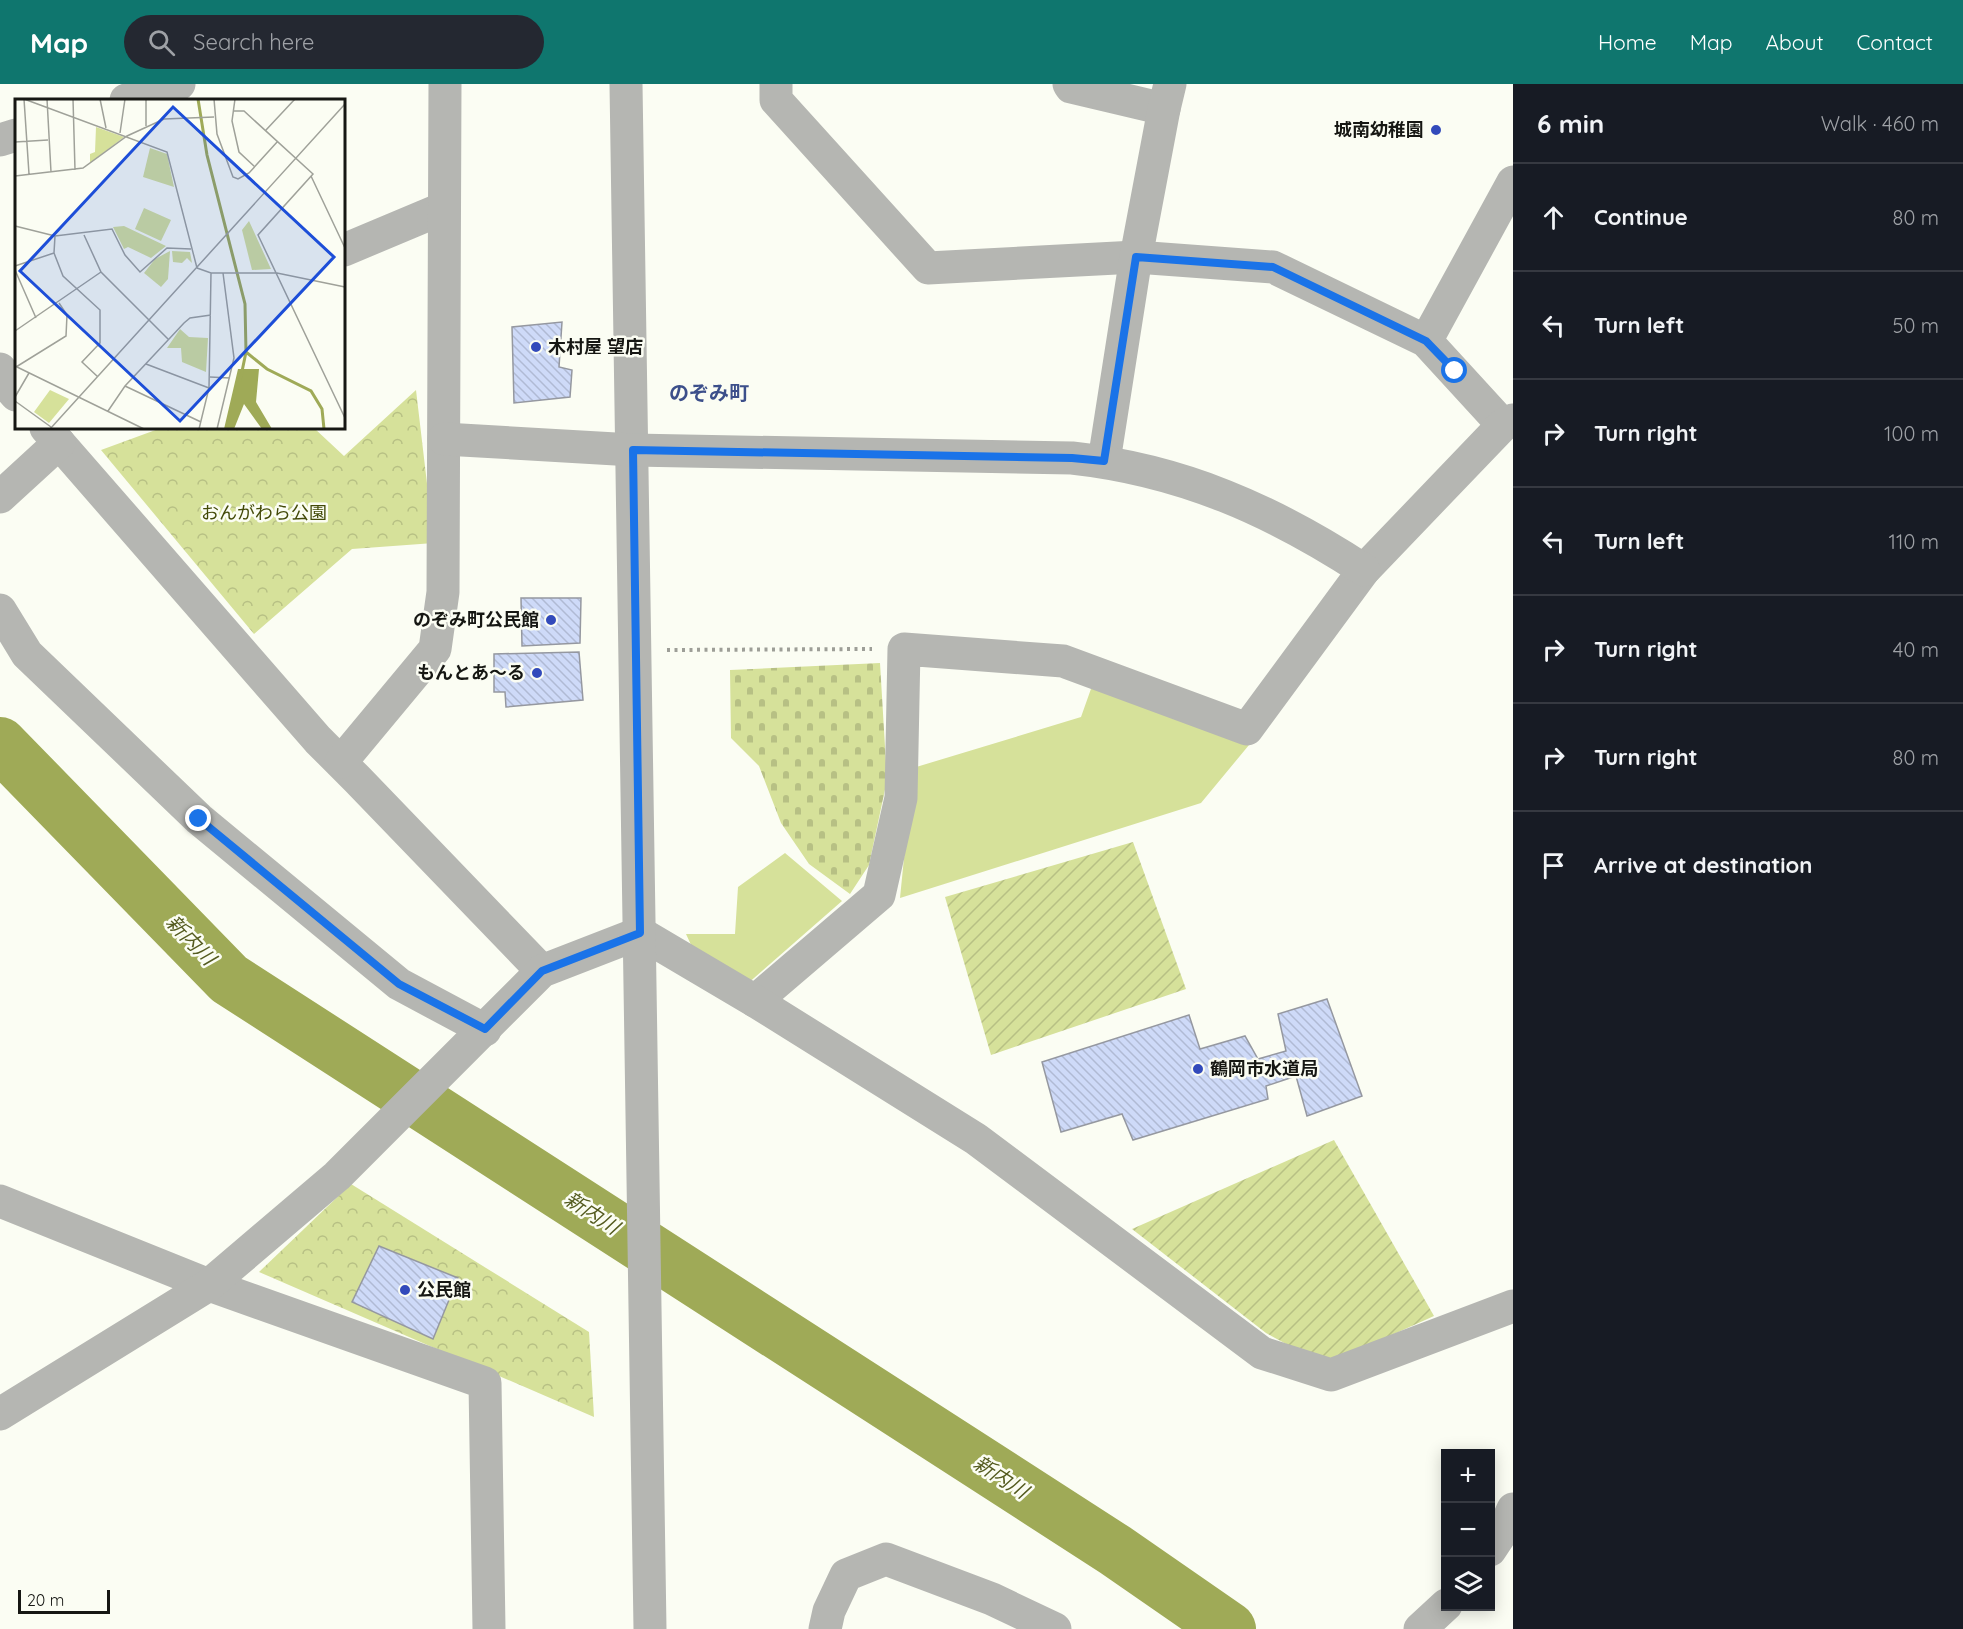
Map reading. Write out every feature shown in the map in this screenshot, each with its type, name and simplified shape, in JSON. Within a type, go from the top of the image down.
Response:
[{"type":"street","points":[[129,99],[179,84]]},
{"type":"street","points":[[341,762],[435,649],[443,592],[444,84]]},
{"type":"street","points":[[626,84],[650,1629]]},
{"type":"street","points":[[755,1001],[879,895],[901,798],[904,649],[1062,661],[1247,729],[1364,570],[1508,423],[1426,341],[1273,267],[1136,257],[928,268],[776,100],[776,84]]},
{"type":"street","points":[[1069,84],[1071,87],[1167,97],[1136,257],[1104,461]]},
{"type":"street","points":[[0,140],[15,135]]},
{"type":"street","points":[[1426,341],[1513,182]]},
{"type":"street","points":[[345,250],[444,208]]},
{"type":"street","points":[[0,497],[52,435],[318,740],[542,971]]},
{"type":"street","points":[[444,440],[633,450],[1060,458],[1104,461],[1159,474],[1229,497],[1273,516],[1319,541],[1364,570]]},
{"type":"street","points":[[0,610],[27,654],[199,819],[399,984],[478,1037]]},
{"type":"street","points":[[640,933],[755,1001],[976,1139],[1262,1353],[1331,1375],[1513,1306]]},
{"type":"street","points":[[0,1414],[209,1285],[337,1176],[542,971],[640,933]]},
{"type":"street","points":[[0,1201],[209,1285],[485,1383],[489,1629]]},
{"type":"street","points":[[1495,1544],[1513,1509]]},
{"type":"street","points":[[825,1629],[829,1611],[846,1575],[886,1559],[992,1599],[1055,1629]]},
{"type":"street","points":[[1420,1629],[1441,1610]]},
{"type":"path","points":[[636,650],[904,649]]},
{"type":"green space","name":"おんがわら公園","points":[[416,390],[434,543],[352,549],[254,634],[101,450],[158,429],[315,429],[344,456]]},
{"type":"green space","points":[[880,663],[887,780],[869,865],[850,894],[809,864],[781,823],[759,766],[731,738],[730,670]]},
{"type":"green space","points":[[1092,686],[1249,745],[1201,803],[900,898],[913,768],[1081,717]]},
{"type":"green space","points":[[1133,842],[1186,989],[991,1055],[945,897]]},
{"type":"green space","points":[[785,853],[842,901],[746,985],[692,947],[686,934],[735,934],[738,887]]},
{"type":"green space","points":[[1334,1140],[1434,1316],[1325,1365],[1266,1333],[1132,1229]]},
{"type":"green space","points":[[351,1184],[589,1332],[594,1417],[259,1272]]},
{"type":"building","name":"木村屋 望店","points":[[562,322],[559,367],[572,370],[570,397],[514,403],[512,327]]},
{"type":"building","name":"のぞみ町公民館","points":[[521,598],[581,598],[580,643],[522,646]]},
{"type":"building","name":"もんとあ～る","points":[[579,652],[583,700],[506,707],[505,692],[494,692],[494,654]]},
{"type":"building","name":"鶴岡市水道局","points":[[1327,999],[1362,1096],[1307,1116],[1296,1076],[1266,1086],[1268,1099],[1133,1140],[1122,1114],[1061,1132],[1042,1062],[1189,1015],[1200,1049],[1245,1036],[1258,1059],[1286,1051],[1278,1014]]},
{"type":"building","name":"公民館","points":[[379,1246],[458,1278],[433,1339],[352,1302]]},
{"type":"waterway","name":"新内川","points":[[0,744],[229,979],[1115,1550],[1229,1629]]},
{"type":"place","name":"城南幼稚園","points":[[1436,130]]},
{"type":"place","name":"木村屋 望店","points":[[536,347]]},
{"type":"place","name":"のぞみ町公民館","points":[[551,620]]},
{"type":"place","name":"もんとあ～る","points":[[537,673]]},
{"type":"place","name":"鶴岡市水道局","points":[[1198,1069]]},
{"type":"place","name":"公民館","points":[[405,1290]]},
{"type":"district","name":"のぞみ町","points":[[709,393]]},
{"type":"route","points":[[199,819],[399,984],[485,1029],[542,971],[640,933],[633,450],[1072,458],[1104,461],[1136,257],[1273,267],[1426,341],[1455,371]]}]
